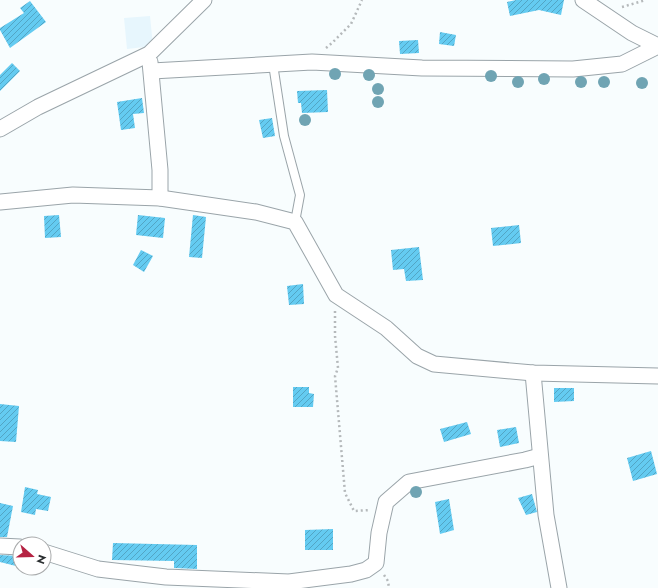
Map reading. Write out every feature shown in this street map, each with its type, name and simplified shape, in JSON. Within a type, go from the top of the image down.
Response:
[{"type":"street","points":[[0,129],[38,107],[149,54],[204,0]]},
{"type":"street","points":[[584,0],[632,33],[658,46]]},
{"type":"street","points":[[152,71],[312,62],[422,68],[573,69],[622,64],[658,46]]},
{"type":"street","points":[[149,54],[152,71],[160,170],[160,198]]},
{"type":"street","points":[[0,202],[73,195],[160,198],[256,212],[295,222],[336,295],[386,328],[417,356],[434,364],[533,374],[658,376]]},
{"type":"street","points":[[533,374],[546,515],[559,588]]},
{"type":"street","points":[[52,555],[98,569],[166,577],[289,582],[351,574],[366,570],[376,564],[379,533],[386,502],[409,482],[540,456]]},
{"type":"street","points":[[0,546],[12,547]]},
{"type":"lane","points":[[273,64],[284,136],[300,195],[295,222]]},
{"type":"path","points":[[302,63],[332,43],[351,24],[362,0]]},
{"type":"path","points":[[602,13],[646,0]]},
{"type":"path","points":[[336,295],[334,301],[338,368],[335,376],[345,493],[354,511]]},
{"type":"shaded area","points":[[150,16],[153,46],[127,49],[124,18]]},
{"type":"building","points":[[516,0],[564,0],[561,15],[539,10],[510,16],[507,2]]},
{"type":"building","points":[[30,1],[46,22],[10,48],[0,28],[24,13],[20,8]]},
{"type":"building","points":[[440,32],[456,35],[454,46],[439,44]]},
{"type":"building","points":[[418,40],[419,53],[400,54],[399,41]]},
{"type":"building","points":[[12,63],[20,71],[0,91],[0,75]]},
{"type":"building","points":[[327,90],[328,112],[302,113],[301,103],[298,103],[297,91]]},
{"type":"building","points":[[142,98],[144,113],[133,114],[135,128],[121,130],[117,102]]},
{"type":"building","points":[[272,118],[275,136],[263,138],[259,120]]},
{"type":"building","points":[[59,215],[61,237],[45,238],[44,216]]},
{"type":"building","points":[[138,215],[165,218],[163,238],[136,235]]},
{"type":"building","points":[[193,215],[206,217],[202,258],[189,257]]},
{"type":"building","points":[[519,225],[521,243],[493,246],[491,228]]},
{"type":"building","points":[[419,247],[423,280],[406,281],[404,269],[393,270],[391,250]]},
{"type":"building","points":[[141,250],[153,256],[144,272],[133,265]]},
{"type":"building","points":[[303,284],[304,304],[289,305],[287,286]]},
{"type":"building","points":[[293,387],[309,387],[309,393],[314,394],[313,407],[293,407]]},
{"type":"building","points":[[554,388],[574,388],[574,401],[554,402]]},
{"type":"building","points":[[0,404],[19,406],[16,442],[0,441]]},
{"type":"building","points":[[467,422],[471,434],[444,442],[440,429]]},
{"type":"building","points":[[516,427],[519,443],[500,447],[497,430]]},
{"type":"building","points":[[651,451],[657,474],[633,481],[627,458]]},
{"type":"building","points":[[25,487],[38,490],[37,494],[51,497],[48,511],[36,509],[35,515],[21,512]]},
{"type":"building","points":[[532,494],[537,512],[526,515],[518,498]]},
{"type":"building","points":[[449,499],[454,530],[440,534],[435,502]]},
{"type":"building","points":[[0,503],[13,506],[7,537],[0,537]]},
{"type":"building","points":[[333,529],[333,550],[305,550],[305,530]]},
{"type":"building","points":[[113,543],[197,545],[197,569],[174,568],[174,561],[112,560]]},
{"type":"building","points":[[0,555],[12,556],[12,565],[0,562]]}]
